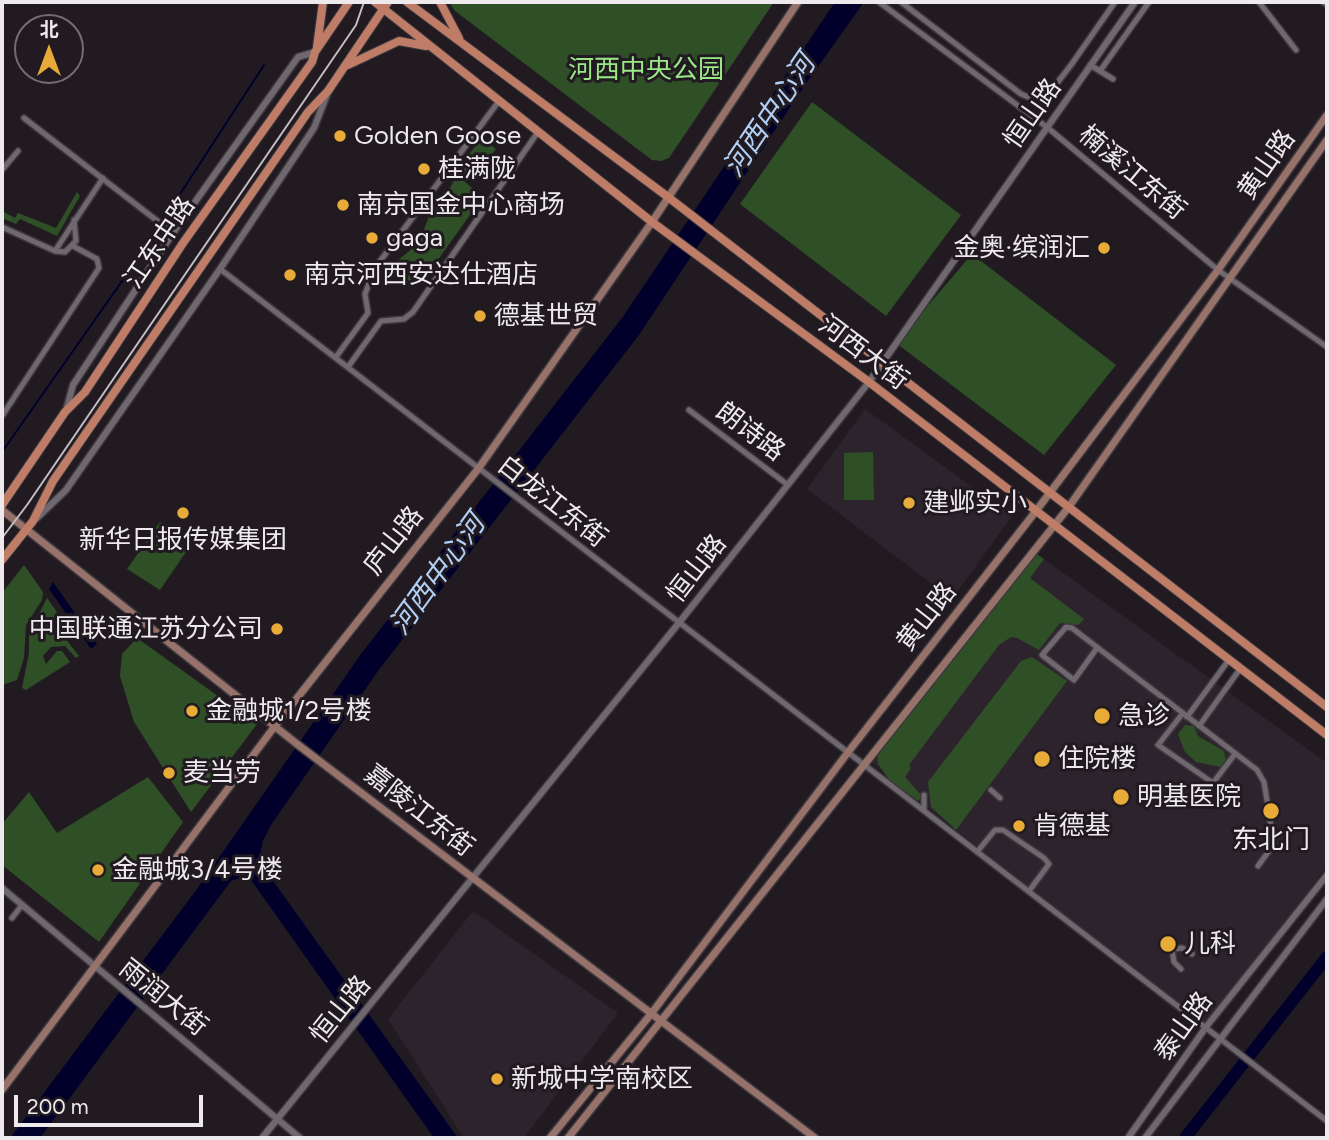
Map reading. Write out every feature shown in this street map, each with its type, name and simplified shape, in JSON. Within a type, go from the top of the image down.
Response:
[{"type":"main road","points":[[316,50],[323,2]]},
{"type":"main road","name":"江东中路","points":[[2,507],[65,412],[85,392],[183,243],[312,62],[316,50],[349,2]]},
{"type":"main road","name":"河西大街","points":[[375,2],[386,5],[432,47],[652,222],[869,382],[1327,735]]},
{"type":"main road","name":"河西大街","points":[[407,2],[668,197],[1327,707]]},
{"type":"main road","points":[[440,2],[462,44]]},
{"type":"main road","name":"庐山路","points":[[2,1090],[275,726],[478,469],[652,222],[798,2]]},
{"type":"main road","name":"江东中路","points":[[2,559],[33,521],[53,481],[307,112],[328,91],[386,5]]},
{"type":"main road","points":[[345,67],[399,41],[432,47]]},
{"type":"main road","name":"黄山路","points":[[550,1138],[651,1014],[849,751],[1219,270],[1327,116]]},
{"type":"main road","name":"黄山路","points":[[568,1138],[662,1023],[1068,508],[1327,140]]},
{"type":"main road","name":"嘉陵江东街","points":[[2,507],[26,529],[297,744],[815,1138]]},
{"type":"street","name":"楠溪江东街","points":[[879,2],[1048,128],[1229,278],[1327,347]]},
{"type":"street","points":[[901,2],[1021,93],[1038,101],[1044,100],[1072,65],[1115,2]]},
{"type":"street","name":"恒山路","points":[[261,1138],[473,879],[869,382],[1135,2]]},
{"type":"street","points":[[1100,71],[1149,2]]},
{"type":"street","points":[[1259,2],[1296,50]]},
{"type":"street","points":[[1266,9],[1271,2]]},
{"type":"street","points":[[65,412],[74,385],[173,233],[298,57],[316,50]]},
{"type":"street","points":[[1090,65],[1113,79]]},
{"type":"street","name":"江东中路","points":[[33,521],[66,490],[220,269],[314,128],[328,91]]},
{"type":"street","points":[[336,357],[368,313],[365,294],[375,268],[499,101]]},
{"type":"street","points":[[24,118],[173,233]]},
{"type":"street","points":[[348,367],[381,321],[404,319],[413,312],[538,132]]},
{"type":"street","points":[[2,170],[18,151]]},
{"type":"street","points":[[2,155],[9,161]]},
{"type":"street","points":[[55,251],[103,178]]},
{"type":"street","points":[[2,227],[55,251],[65,252],[73,246],[77,233],[74,220]]},
{"type":"street","points":[[2,416],[99,268],[97,259],[73,246]]},
{"type":"street","name":"白龙江东街","points":[[220,269],[1327,1121]]},
{"type":"street","name":"朗诗路","points":[[689,410],[788,485]]},
{"type":"street","points":[[1097,648],[1074,680],[1042,654],[1066,626],[1097,648],[1257,770],[1264,782],[1274,844],[1258,866]]},
{"type":"street","points":[[1228,661],[1158,745],[1213,783],[1236,754]]},
{"type":"street","points":[[1199,726],[1240,669]]},
{"type":"street","points":[[991,790],[1000,798]]},
{"type":"street","points":[[924,795],[924,811]]},
{"type":"street","points":[[977,852],[995,830],[1003,830],[1044,858],[1049,864],[1029,891]]},
{"type":"street","name":"泰山路","points":[[1128,1138],[1206,1027],[1327,875]]},
{"type":"street","name":"雨润大街","points":[[2,888],[300,1138]]},
{"type":"street","name":"泰山路","points":[[1145,1138],[1327,899]]},
{"type":"street","points":[[12,918],[22,905]]},
{"type":"street","points":[[1181,969],[1174,962],[1172,949],[1182,948],[1192,954]]},
{"type":"shaded area","name":"建邺实小","points":[[865,409],[1012,516],[952,599],[807,489]]},
{"type":"shaded area","name":"明基医院","points":[[1037,554],[1327,763],[1327,866],[1206,1027],[872,763]]},
{"type":"shaded area","name":"新城中学南校区","points":[[473,911],[618,1013],[524,1138],[464,1138],[388,1019]]},
{"type":"green space","name":"河西中央公园","points":[[449,2],[774,2],[669,158],[661,161],[652,160],[455,11]]},
{"type":"green space","points":[[812,102],[961,215],[886,316],[740,204]]},
{"type":"green space","points":[[481,138],[496,149],[473,180],[458,170]]},
{"type":"green space","points":[[457,175],[478,193],[472,212],[425,278],[415,286],[399,286],[394,276],[397,261],[419,243],[431,211],[437,209],[434,204],[449,190]]},
{"type":"green space","points":[[77,192],[80,196],[57,236],[20,219],[16,224],[2,218],[2,211],[15,218],[18,213],[56,228]]},
{"type":"green space","points":[[972,254],[1116,365],[1044,455],[896,343]]},
{"type":"green space","points":[[873,452],[874,500],[844,500],[844,453]]},
{"type":"green space","points":[[160,522],[185,538],[181,544],[188,549],[160,590],[127,569]]},
{"type":"green space","points":[[1035,553],[1044,559],[1030,578],[1084,619],[1078,625],[1060,623],[1039,650],[1011,637],[999,645],[909,765],[911,768],[905,777],[922,796],[918,801],[890,781],[878,764],[876,744]]},
{"type":"green space","points":[[24,565],[43,592],[42,600],[26,625],[24,658],[17,680],[2,685],[2,593]]},
{"type":"green space","points":[[47,598],[57,612],[52,621],[53,629],[61,633],[79,656],[76,658],[65,646],[51,647],[43,656],[46,664],[57,651],[62,651],[70,662],[26,690],[22,688],[29,653],[29,633]]},
{"type":"green space","points":[[137,638],[257,724],[191,812],[134,722],[120,676],[122,654]]},
{"type":"green space","points":[[1032,657],[1067,681],[956,830],[931,807],[928,782],[1021,661]]},
{"type":"green space","points":[[1185,725],[1194,726],[1198,736],[1224,751],[1226,761],[1221,767],[1196,762],[1185,752],[1178,734]]},
{"type":"green space","points":[[148,777],[183,822],[99,942],[2,865],[2,824],[29,792],[57,833]]},
{"type":"water","name":"河西中心河","points":[[835,2],[864,2],[805,85],[639,335],[378,671],[271,825],[263,841],[259,860],[263,867],[458,1138],[434,1138],[251,880],[245,876],[231,881],[40,1138],[10,1138],[197,889],[361,654],[622,318]]},
{"type":"water","points":[[53,582],[97,644],[91,649],[49,589]]},
{"type":"waterway","points":[[171,208],[264,65]]},
{"type":"waterway","points":[[2,452],[146,247]]},
{"type":"waterway","points":[[1250,1055],[1327,957]]},
{"type":"waterway","points":[[1185,1138],[1243,1064]]},
{"type":"tram line","points":[[2,538],[356,25],[364,2]]},
{"type":"place","name":"Golden Goose","points":[[340,136]]},
{"type":"place","name":"桂满陇","points":[[424,169]]},
{"type":"place","name":"南京国金中心商场","points":[[343,205]]},
{"type":"place","name":"gaga","points":[[372,238]]},
{"type":"place","name":"金奥·缤润汇","points":[[1104,248]]},
{"type":"place","name":"南京河西安达仕酒店","points":[[290,275]]},
{"type":"place","name":"德基世贸","points":[[480,316]]},
{"type":"place","name":"建邺实小","points":[[909,503]]},
{"type":"place","name":"新华日报传媒集团","points":[[183,513]]},
{"type":"place","name":"中国联通江苏分公司","points":[[277,629]]},
{"type":"place","name":"金融城1/2号楼","points":[[192,711]]},
{"type":"place","name":"急诊","points":[[1102,716]]},
{"type":"place","name":"住院楼","points":[[1042,759]]},
{"type":"place","name":"麦当劳","points":[[169,773]]},
{"type":"place","name":"明基医院","points":[[1121,797]]},
{"type":"place","name":"东北门","points":[[1271,811]]},
{"type":"place","name":"肯德基","points":[[1019,826]]},
{"type":"place","name":"金融城3/4号楼","points":[[98,870]]},
{"type":"place","name":"儿科","points":[[1168,944]]},
{"type":"place","name":"新城中学南校区","points":[[497,1079]]}]
